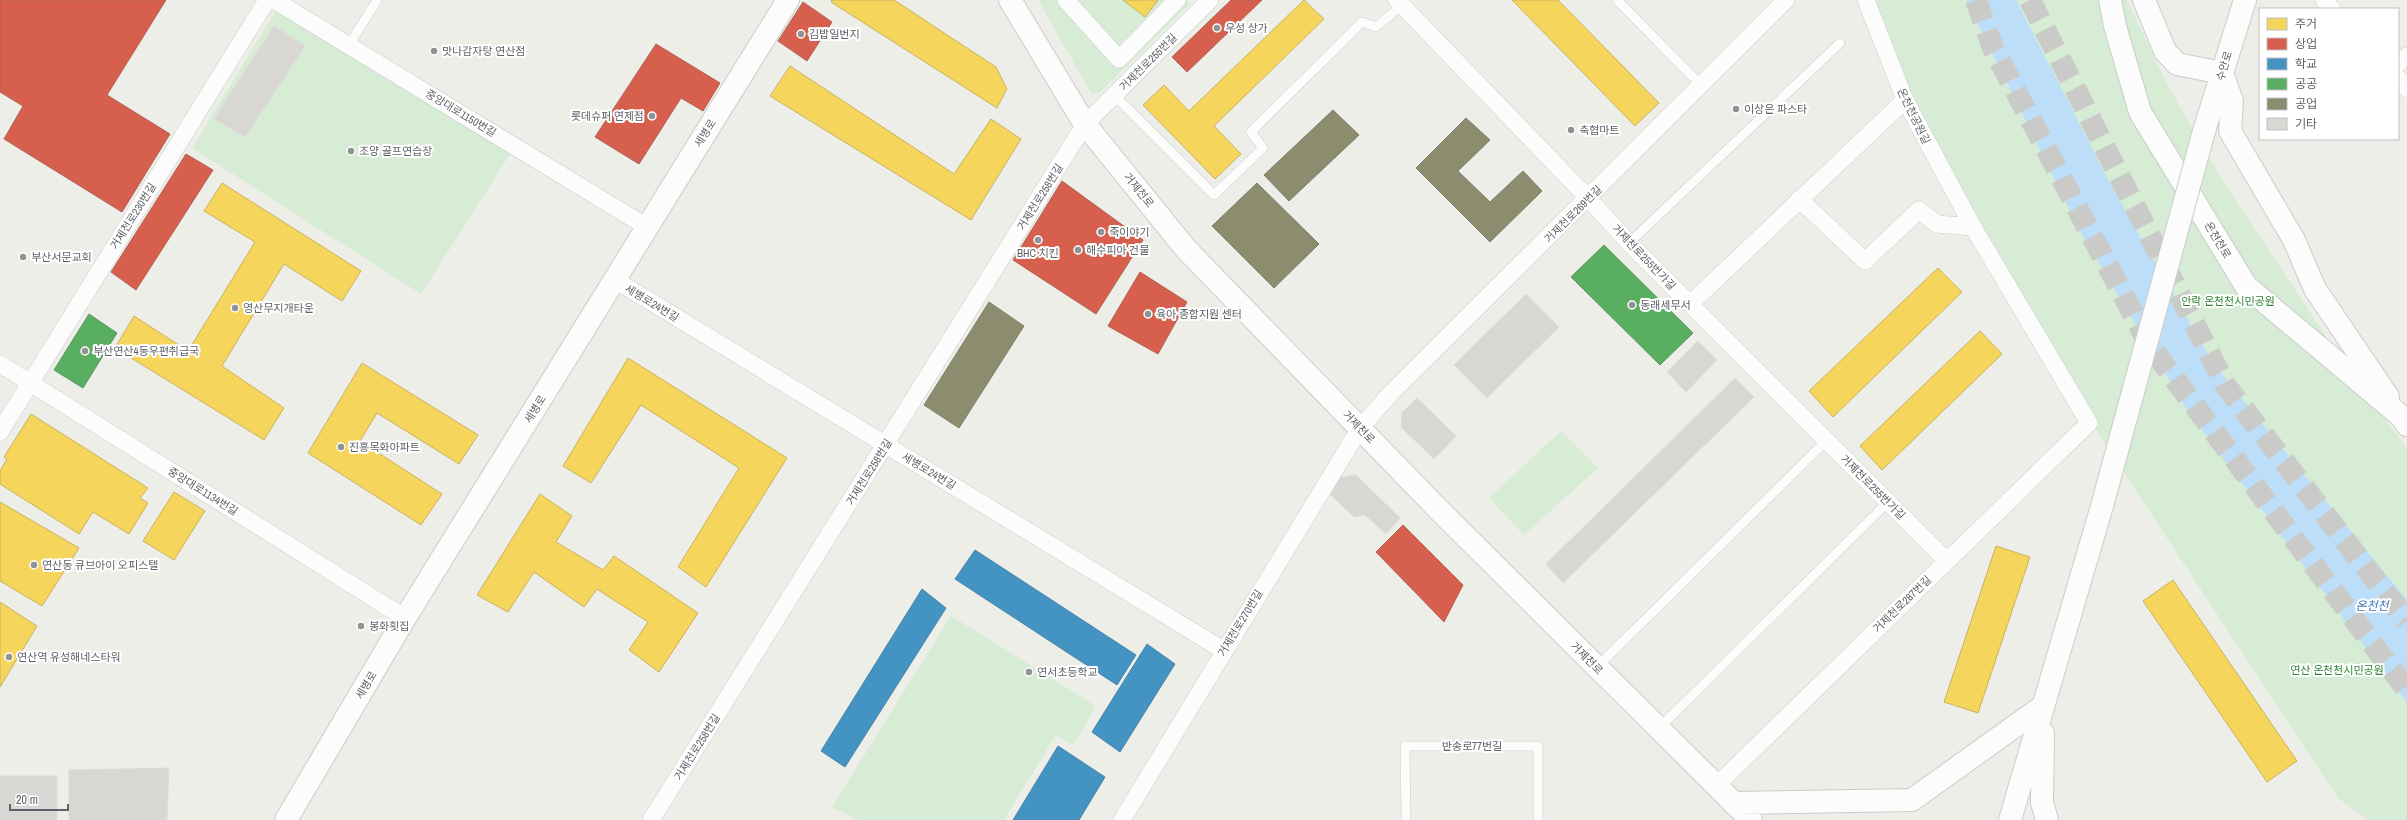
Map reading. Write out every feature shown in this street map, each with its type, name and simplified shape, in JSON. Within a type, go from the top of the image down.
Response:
[{"type":"main road","name":"세병로","points":[[286,820],[405,618],[788,0]]},
{"type":"main road","name":"거제천로","points":[[1010,0],[1085,124],[1186,249],[1360,428],[1750,820]]},
{"type":"main road","name":"온천천로","points":[[2110,0],[2115,26],[2140,112],[2246,286],[2404,421]]},
{"type":"main road","points":[[2144,0],[2165,51],[2176,64],[2222,73],[2232,101],[2230,131],[2294,240],[2315,290],[2404,421]]},
{"type":"main road","name":"수안로","points":[[2010,820],[2102,506],[2204,131],[2245,0]]},
{"type":"main road","points":[[1733,803],[1912,800],[2043,706]]},
{"type":"main road","points":[[2043,706],[2042,803],[2047,820]]},
{"type":"street","name":"거제천로230번길","points":[[0,432],[267,0]]},
{"type":"street","name":"중앙대로1150번길","points":[[274,0],[647,227]]},
{"type":"street","points":[[1066,0],[1119,60],[1177,0]]},
{"type":"street","name":"거제천로255번길","points":[[1085,124],[1210,0]]},
{"type":"street","name":"거제천로269번길","points":[[1360,428],[1391,393],[1786,0]]},
{"type":"street","name":"온천천공원길","points":[[1866,0],[1905,100],[1973,227],[2088,423]]},
{"type":"street","points":[[2324,0],[2331,8]]},
{"type":"street","name":"거제천로255번가길","points":[[1399,2],[1588,198],[1629,243],[1947,561]]},
{"type":"street","points":[[2399,63],[2407,56]]},
{"type":"street","points":[[2399,79],[2407,88]]},
{"type":"street","points":[[1690,304],[1905,100]]},
{"type":"street","name":"거제천로258번길","points":[[651,820],[1085,124]]},
{"type":"street","points":[[1799,199],[1865,262],[1919,210],[1937,224],[1973,227]]},
{"type":"street","name":"세병로24번길","points":[[614,280],[1223,650]]},
{"type":"street","name":"중앙대로1134번길","points":[[0,364],[405,618]]},
{"type":"street","name":"거제천로287번길","points":[[1716,786],[2088,423]]},
{"type":"street","name":"거제천로270번길","points":[[1122,820],[1223,650],[1360,428]]},
{"type":"lane","points":[[349,45],[377,0]]},
{"type":"lane","points":[[1617,0],[1701,85]]},
{"type":"lane","points":[[1114,95],[1214,195],[1263,148],[1251,132],[1362,22],[1376,27],[1399,2]]},
{"type":"lane","points":[[1629,243],[1840,43]]},
{"type":"lane","points":[[1597,667],[1827,440]]},
{"type":"lane","points":[[1659,728],[1888,502]]},
{"type":"lane","name":"반송로77번길","points":[[1406,820],[1405,746],[1538,746],[1538,820]]},
{"type":"green space","points":[[1038,0],[1187,0],[1189,5],[1099,93],[1091,93]]},
{"type":"green space","points":[[1871,0],[2127,0],[2167,84],[2221,178],[2329,341],[2407,449],[2407,820],[2368,820],[2338,798],[2096,430],[1907,97]]},
{"type":"green space","name":"조양 골프연습장","points":[[277,9],[510,154],[421,294],[192,148]]},
{"type":"green space","points":[[1561,431],[1598,468],[1524,535],[1489,498]]},
{"type":"green space","points":[[951,616],[1096,706],[1073,745],[1056,735],[1004,820],[859,820],[832,807]]},
{"type":"water","name":"온천천","points":[[1966,0],[2016,0],[2108,180],[2213,363],[2407,600],[2407,703],[2187,410],[2080,231]]},
{"type":"building: 주거","points":[[832,0],[894,0],[996,67],[1007,89],[997,108],[831,2]]},
{"type":"building: 주거","points":[[1123,0],[1158,0],[1145,17]]},
{"type":"building: 주거","points":[[1304,0],[1324,19],[1214,126],[1241,154],[1215,179],[1143,105],[1164,85],[1189,111]]},
{"type":"building: 주거","points":[[1512,0],[1558,0],[1659,103],[1635,126]]},
{"type":"building: 주거","points":[[790,66],[954,174],[991,119],[1021,139],[971,220],[770,96]]},
{"type":"building: 주거","name":"영산무지개타운","points":[[222,183],[361,271],[342,301],[284,264],[222,366],[284,408],[264,440],[115,348],[134,316],[188,351],[255,242],[204,211]]},
{"type":"building: 주거","points":[[1938,268],[1962,292],[1833,417],[1809,391]]},
{"type":"building: 주거","points":[[1980,331],[2002,354],[1882,470],[1860,446]]},
{"type":"building: 주거","points":[[628,358],[787,458],[706,587],[678,567],[739,468],[641,405],[591,483],[563,466]]},
{"type":"building: 주거","name":"진흥목화아파트","points":[[362,363],[478,435],[459,464],[377,413],[360,441],[442,494],[421,525],[308,453]]},
{"type":"building: 주거","points":[[31,414],[148,488],[140,498],[148,503],[129,534],[93,512],[79,534],[0,484],[0,471],[7,459],[4,457]]},
{"type":"building: 주거","points":[[174,492],[205,511],[174,560],[143,541]]},
{"type":"building: 주거","points":[[540,494],[572,516],[556,542],[603,570],[614,556],[698,613],[659,672],[629,650],[648,622],[597,589],[584,607],[534,572],[508,612],[477,595]]},
{"type":"building: 주거","name":"연산동 큐브아이 오피스텔","points":[[0,502],[79,548],[42,606],[0,581]]},
{"type":"building: 주거","points":[[1996,546],[2030,557],[1978,713],[1944,702]]},
{"type":"building: 주거","points":[[2173,580],[2297,761],[2267,782],[2143,601]]},
{"type":"building: 주거","name":"연산역 유성해네스타워","points":[[0,602],[37,626],[0,687]]},
{"type":"building: 상업","points":[[0,0],[166,0],[107,95],[170,134],[122,212],[4,139],[23,106],[0,92]]},
{"type":"building: 상업","name":"우성 상가","points":[[1231,0],[1262,0],[1187,72],[1172,57]]},
{"type":"building: 상업","points":[[803,2],[832,22],[807,61],[778,41]]},
{"type":"building: 상업","points":[[656,44],[720,83],[703,111],[681,98],[639,164],[595,137]]},
{"type":"building: 상업","points":[[186,154],[213,170],[136,290],[111,272]]},
{"type":"building: 상업","name":"해수피아 건물","points":[[1062,181],[1143,240],[1096,314],[1013,260]]},
{"type":"building: 상업","name":"육아 종합지원 센터","points":[[1140,272],[1187,302],[1158,354],[1108,326]]},
{"type":"building: 상업","points":[[1403,525],[1463,585],[1444,622],[1376,552]]},
{"type":"building: 학교","points":[[975,550],[1136,655],[1117,685],[955,579]]},
{"type":"building: 학교","points":[[922,589],[946,608],[845,767],[821,751]]},
{"type":"building: 학교","points":[[1147,644],[1175,664],[1120,752],[1092,732]]},
{"type":"building: 학교","points":[[1058,746],[1105,777],[1079,820],[1013,820]]},
{"type":"building: 공공","name":"동래세무서","points":[[1604,245],[1693,333],[1660,365],[1571,277]]},
{"type":"building: 공공","name":"부산연산4동우편취급국","points":[[89,314],[117,333],[83,388],[54,370]]},
{"type":"building: 공업","points":[[1333,110],[1359,135],[1289,201],[1264,175]]},
{"type":"building: 공업","points":[[1466,118],[1490,140],[1458,171],[1490,202],[1523,171],[1542,191],[1490,242],[1416,168]]},
{"type":"building: 공업","points":[[1257,183],[1319,244],[1274,288],[1212,226]]},
{"type":"building: 공업","points":[[989,302],[1024,326],[959,428],[924,405]]},
{"type":"building: 기타","points":[[274,26],[305,46],[245,137],[214,119]]},
{"type":"building: 기타","points":[[1526,294],[1559,327],[1487,398],[1454,365]]},
{"type":"building: 기타","points":[[1698,341],[1717,360],[1686,392],[1667,372]]},
{"type":"building: 기타","points":[[1735,378],[1754,397],[1563,583],[1546,564]]},
{"type":"building: 기타","points":[[1417,398],[1456,436],[1434,459],[1401,427],[1402,413]]},
{"type":"building: 기타","points":[[1356,475],[1400,518],[1386,534],[1365,515],[1354,517],[1329,493],[1340,477]]},
{"type":"building: 기타","points":[[169,768],[167,820],[69,820],[69,770]]},
{"type":"building: 기타","points":[[0,776],[57,776],[57,820],[0,820]]},
{"type":"tunnel","points":[[1976,0],[1993,48],[2150,346],[2407,690]]},
{"type":"tunnel","points":[[2030,0],[2226,386],[2407,621]]},
{"type":"place","name":"우성 상가","points":[[1217,28]]},
{"type":"place","name":"김밥일번지","points":[[801,34]]},
{"type":"place","name":"맛나감자탕 연산점","points":[[434,51]]},
{"type":"place","name":"이상은 파스타","points":[[1736,109]]},
{"type":"place","name":"롯데슈퍼 연제점","points":[[652,116]]},
{"type":"place","name":"축협마트","points":[[1571,130]]},
{"type":"place","name":"조양 골프연습장","points":[[351,151]]},
{"type":"place","name":"죽이야기","points":[[1101,232]]},
{"type":"place","name":"BHC 치킨","points":[[1038,240]]},
{"type":"place","name":"해수피아 건물","points":[[1078,250]]},
{"type":"place","name":"부산서문교회","points":[[23,257]]},
{"type":"place","name":"동래세무서","points":[[1632,305]]},
{"type":"place","name":"영산무지개타운","points":[[235,308]]},
{"type":"place","name":"육아 종합지원 센터","points":[[1148,314]]},
{"type":"place","name":"부산연산4동우편취급국","points":[[85,351]]},
{"type":"place","name":"진흥목화아파트","points":[[341,447]]},
{"type":"place","name":"연산동 큐브아이 오피스텔","points":[[34,565]]},
{"type":"place","name":"봉화횟집","points":[[361,626]]},
{"type":"place","name":"연산역 유성해네스타워","points":[[9,657]]},
{"type":"place","name":"연서초등학교","points":[[1029,672]]},
{"type":"park label","name":"안락 온천천시민공원","points":[[2228,301]]},
{"type":"park label","name":"연산 온천천시민공원","points":[[2337,670]]}]
